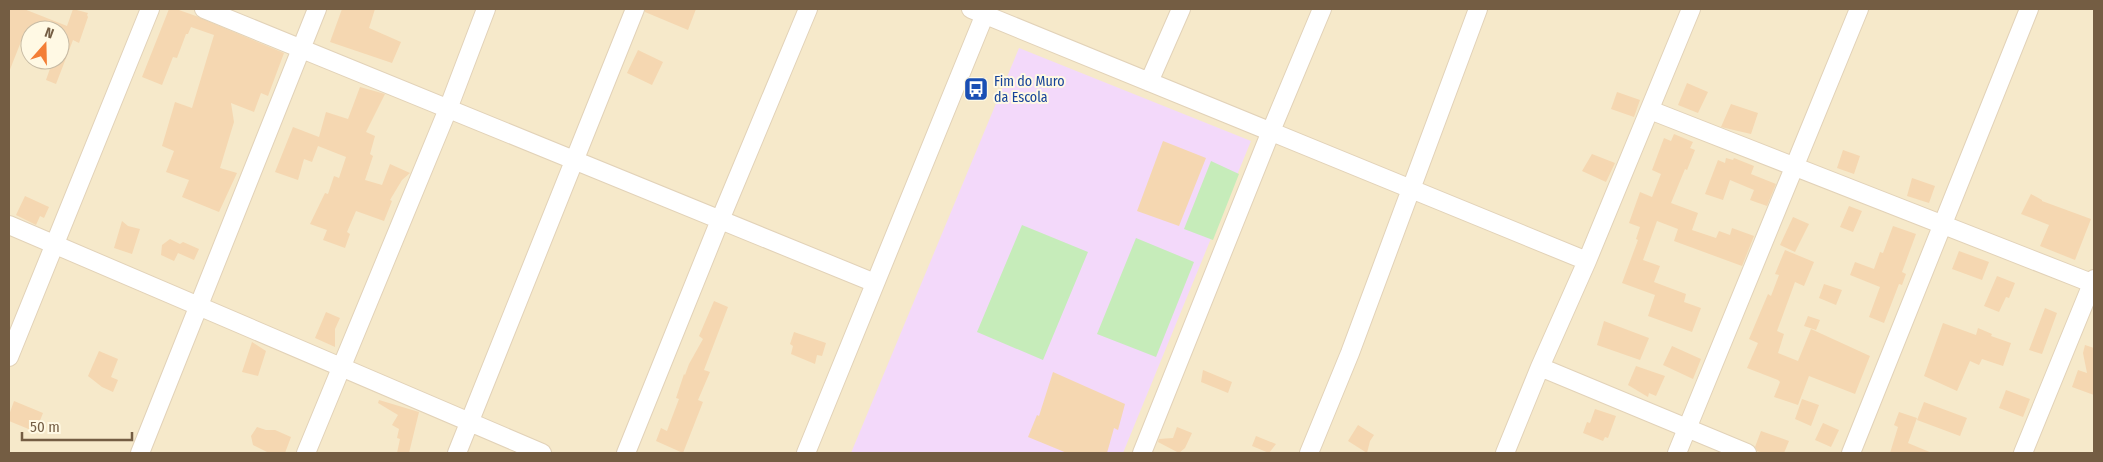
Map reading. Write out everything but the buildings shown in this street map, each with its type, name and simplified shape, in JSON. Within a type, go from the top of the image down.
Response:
[{"type":"street","points":[[9,356],[150,9]]},
{"type":"street","points":[[204,9],[875,284]]},
{"type":"street","points":[[140,453],[317,9]]},
{"type":"street","points":[[306,453],[448,109],[486,9]]},
{"type":"street","points":[[457,453],[576,161],[635,9]]},
{"type":"street","points":[[626,453],[808,9]]},
{"type":"street","points":[[1149,82],[1181,9]]},
{"type":"street","points":[[1142,453],[1322,9]]},
{"type":"street","points":[[1309,453],[1350,354],[1478,9]]},
{"type":"street","points":[[1505,453],[1691,9]]},
{"type":"street","points":[[1677,453],[1859,9]]},
{"type":"street","points":[[1851,453],[2029,9]]},
{"type":"street","points":[[806,453],[875,284],[981,11],[1149,82],[1587,261]]},
{"type":"street","points":[[1650,110],[1941,225],[2094,282],[2024,453]]},
{"type":"street","points":[[9,225],[542,453]]},
{"type":"street","points":[[1540,367],[1747,453]]},
{"type":"shaded area","points":[[9,9],[2094,9],[2094,453],[9,453]]},
{"type":"shaded area","points":[[1019,48],[1251,141],[1123,453],[851,453]]},
{"type":"green space","points":[[1211,161],[1239,174],[1213,240],[1184,229]]},
{"type":"green space","points":[[1022,225],[1088,252],[1043,360],[977,332]]},
{"type":"green space","points":[[1136,238],[1194,262],[1156,357],[1097,334]]},
{"type":"place","name":"Fim do Muro da Escola","points":[[976,89]]}]
